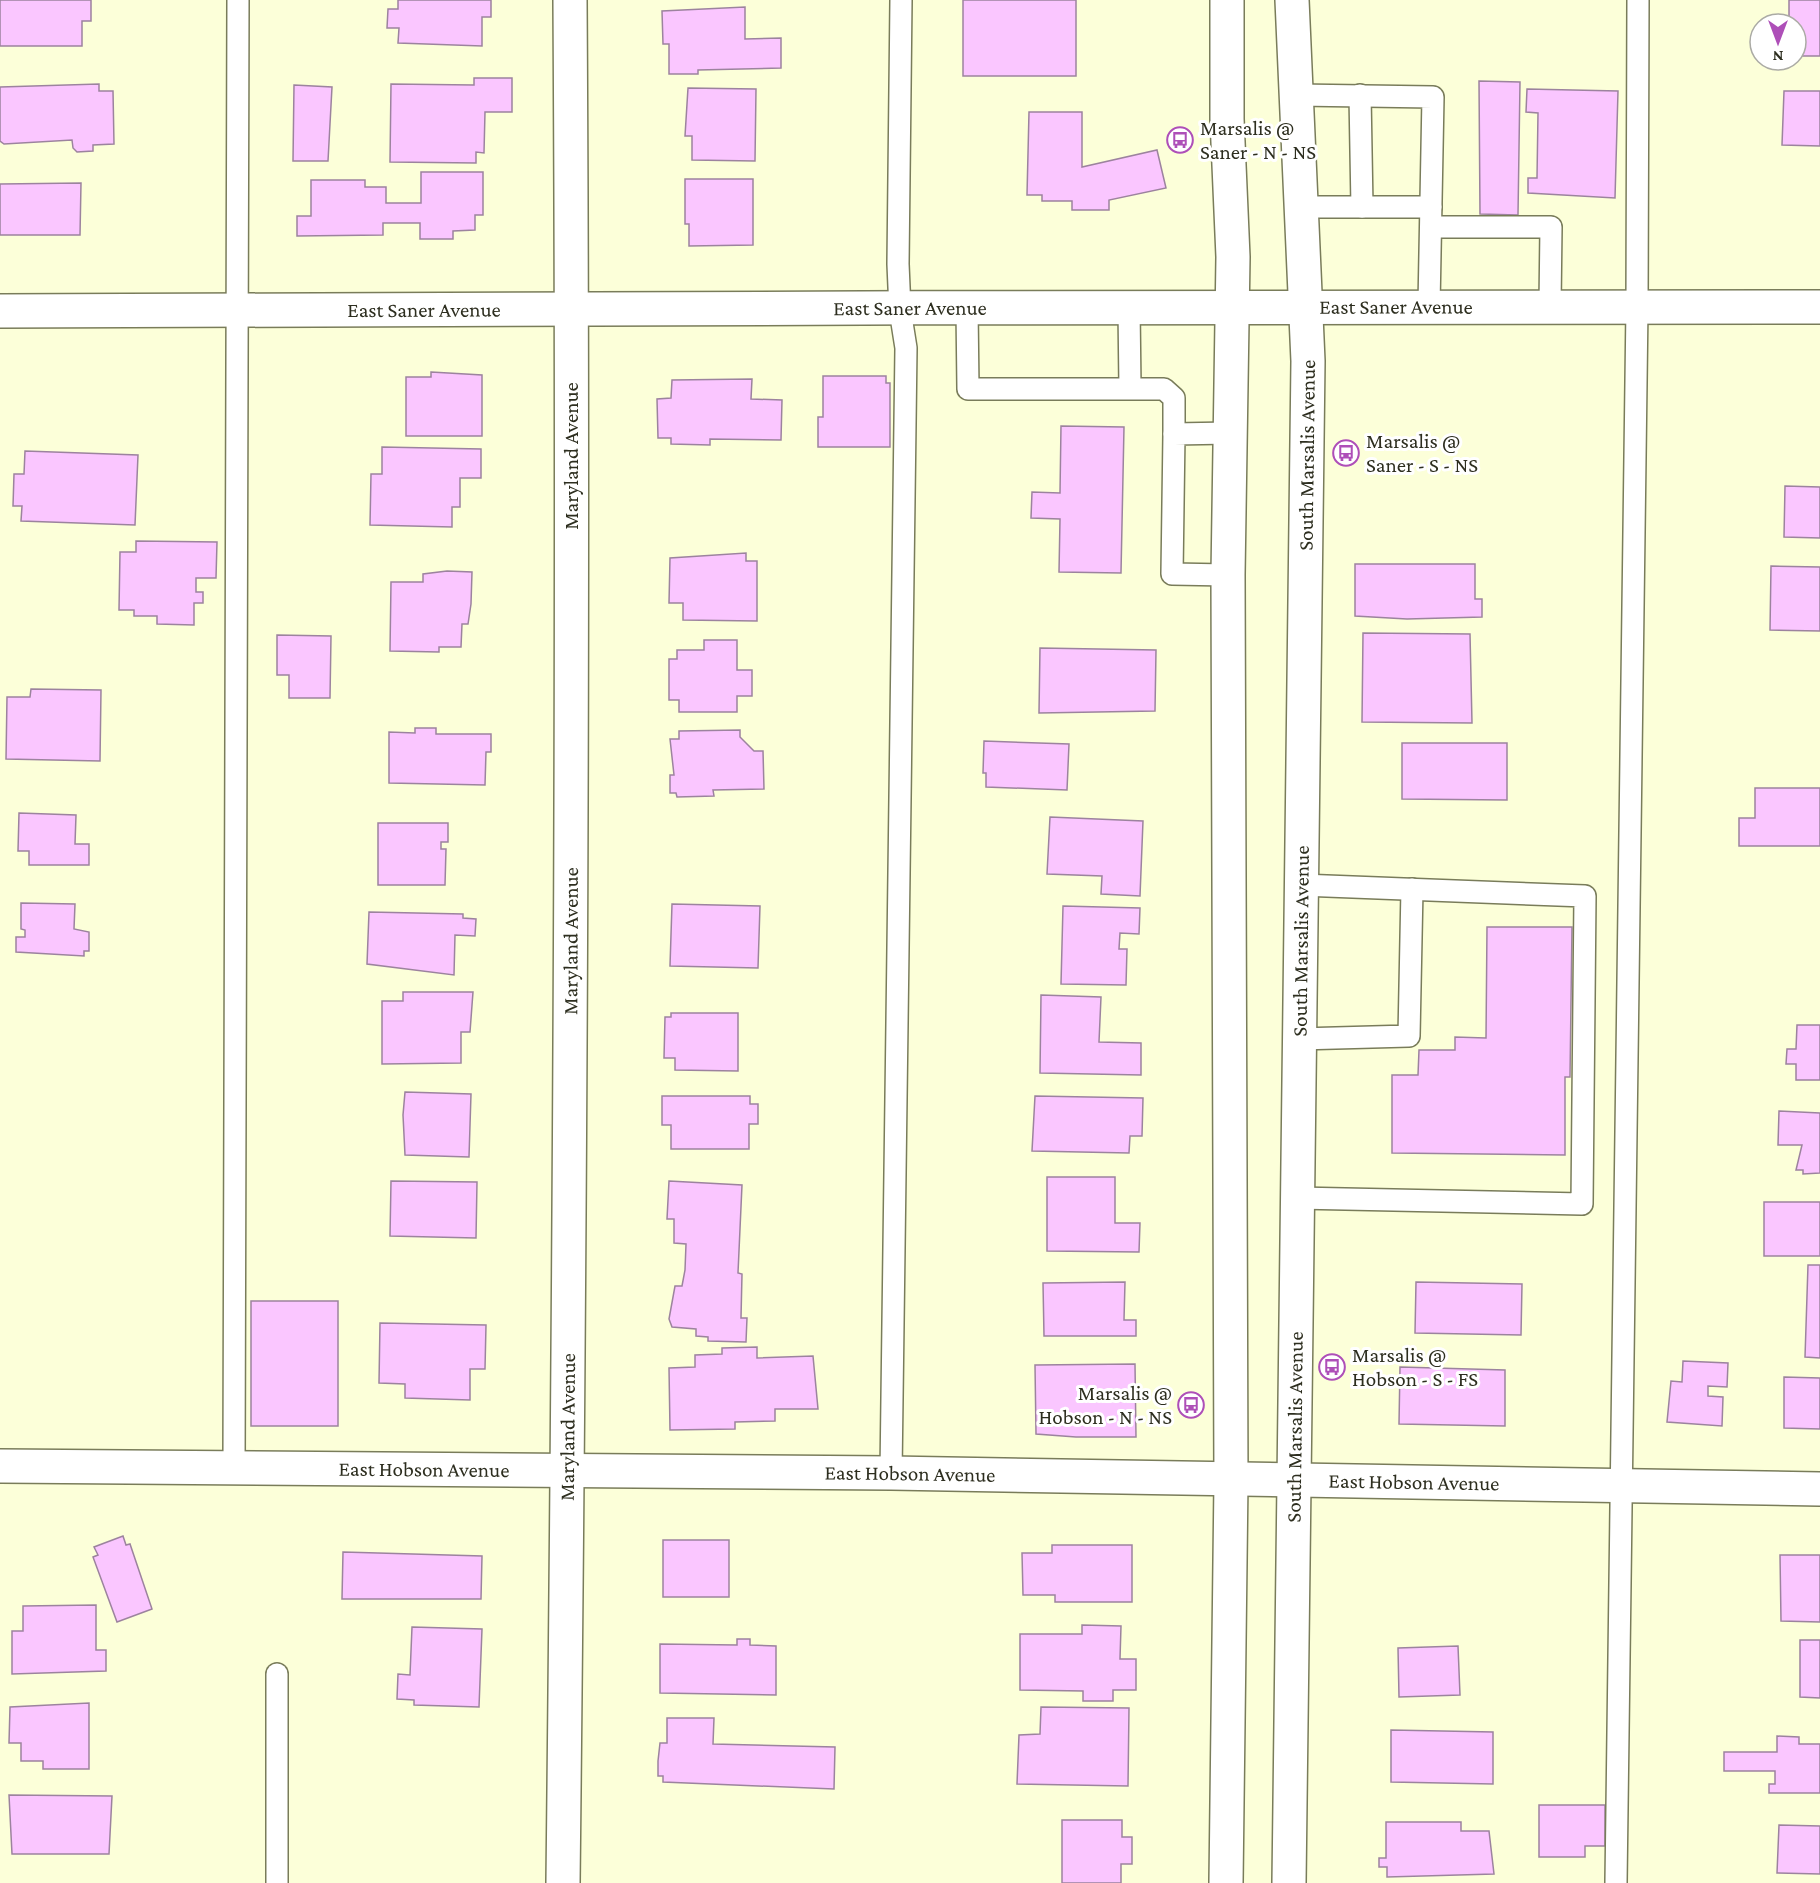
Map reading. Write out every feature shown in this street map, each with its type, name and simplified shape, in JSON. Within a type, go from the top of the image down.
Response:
[{"type":"street","name":"Maryland Avenue","points":[[563,1883],[572,311],[570,0]]},
{"type":"street","points":[[1226,1883],[1231,1481],[1228,575],[1233,257],[1227,119],[1227,0]]},
{"type":"street","name":"South Marsalis Avenue","points":[[1288,1883],[1308,361],[1303,207],[1292,0]]},
{"type":"street","name":"East Saner Avenue","points":[[0,311],[900,310],[1429,305],[1820,308]]},
{"type":"street","name":"East Hobson Avenue","points":[[0,1467],[891,1473],[1231,1481],[1820,1489]]},
{"type":"lane","points":[[234,1469],[238,0]]},
{"type":"lane","points":[[891,1473],[906,348],[900,310],[901,0]]},
{"type":"lane","points":[[1616,1883],[1637,307],[1638,0]]},
{"type":"lane","points":[[1297,95],[1433,97],[1429,305]]},
{"type":"lane","points":[[1360,95],[1362,207]]},
{"type":"lane","points":[[1303,207],[1362,207],[1431,217],[1551,227],[1550,305]]},
{"type":"lane","points":[[1129,308],[1130,388]]},
{"type":"lane","points":[[967,309],[968,389],[1164,389],[1174,398],[1172,574],[1228,575]]},
{"type":"lane","points":[[1174,434],[1230,433]]},
{"type":"lane","points":[[1297,1198],[1582,1204],[1585,896],[1301,885]]},
{"type":"lane","points":[[1299,1039],[1409,1036],[1412,889]]},
{"type":"lane","points":[[277,1674],[277,1883]]},
{"type":"building","points":[[0,0],[91,0],[91,21],[82,21],[82,46],[0,46]]},
{"type":"building","points":[[398,0],[491,0],[491,17],[482,17],[482,46],[398,43],[399,28],[387,28],[388,9],[398,9]]},
{"type":"building","points":[[963,0],[1076,0],[1076,76],[963,76]]},
{"type":"building","points":[[1789,0],[1820,0],[1820,56],[1808,56],[1808,12],[1789,12]]},
{"type":"building","points":[[745,7],[745,39],[781,38],[781,68],[698,70],[698,74],[669,74],[669,44],[663,44],[662,11]]},
{"type":"building","points":[[474,78],[512,78],[512,112],[485,112],[484,153],[476,152],[476,163],[390,162],[391,84],[474,85]]},
{"type":"building","points":[[1479,81],[1520,82],[1518,215],[1480,214]]},
{"type":"building","points":[[99,84],[99,91],[113,91],[114,144],[93,145],[93,151],[77,152],[73,148],[72,140],[4,144],[0,141],[0,87]]},
{"type":"building","points":[[294,85],[332,87],[328,161],[293,161]]},
{"type":"building","points":[[688,88],[756,89],[755,161],[692,160],[692,136],[685,136]]},
{"type":"building","points":[[1527,89],[1618,91],[1615,198],[1528,193],[1528,178],[1537,178],[1538,113],[1526,112]]},
{"type":"building","points":[[1784,91],[1820,91],[1820,146],[1782,145]]},
{"type":"building","points":[[1029,112],[1082,112],[1082,167],[1157,150],[1166,188],[1109,200],[1109,210],[1072,210],[1072,201],[1042,201],[1042,195],[1027,195]]},
{"type":"building","points":[[421,172],[483,172],[483,215],[475,215],[475,230],[453,231],[453,239],[420,239],[420,223],[383,223],[383,235],[297,236],[297,216],[311,216],[311,180],[365,180],[365,187],[386,187],[386,203],[421,203]]},
{"type":"building","points":[[685,179],[753,179],[753,245],[689,246],[689,224],[685,224]]},
{"type":"building","points":[[81,183],[80,235],[0,235],[0,184]]},
{"type":"building","points":[[431,372],[482,375],[482,436],[406,436],[406,377],[431,377]]},
{"type":"building","points":[[823,376],[886,376],[886,383],[890,383],[890,447],[818,447],[818,417],[823,417]]},
{"type":"building","points":[[752,379],[751,399],[782,400],[781,440],[710,439],[710,445],[671,444],[671,438],[658,438],[657,399],[671,398],[672,380]]},
{"type":"building","points":[[1061,426],[1124,427],[1121,573],[1059,572],[1060,519],[1031,518],[1032,492],[1060,493]]},
{"type":"building","points":[[382,447],[481,449],[481,478],[460,478],[460,507],[452,507],[452,527],[370,525],[371,474],[382,474]]},
{"type":"building","points":[[25,451],[138,455],[135,525],[21,521],[22,506],[13,506],[14,474],[24,474]]},
{"type":"building","points":[[1785,486],[1820,487],[1820,538],[1784,537]]},
{"type":"building","points":[[136,541],[217,542],[216,578],[196,578],[196,592],[203,592],[203,603],[194,603],[194,625],[157,624],[157,616],[134,616],[134,610],[119,610],[120,552],[136,552]]},
{"type":"building","points":[[746,553],[746,561],[757,561],[757,621],[683,620],[683,603],[669,603],[670,558]]},
{"type":"building","points":[[1355,564],[1475,564],[1475,599],[1482,599],[1482,617],[1407,619],[1355,616]]},
{"type":"building","points":[[1771,566],[1820,567],[1820,631],[1770,630]]},
{"type":"building","points":[[447,571],[472,572],[471,604],[468,624],[462,624],[461,647],[439,647],[439,652],[390,651],[391,582],[423,582],[423,574]]},
{"type":"building","points":[[1363,633],[1470,634],[1472,723],[1362,722]]},
{"type":"building","points":[[277,635],[331,636],[330,698],[289,698],[289,675],[277,675]]},
{"type":"building","points":[[704,640],[737,640],[737,670],[752,670],[752,696],[737,696],[737,712],[679,712],[679,700],[669,700],[669,659],[677,659],[677,650],[704,650]]},
{"type":"building","points":[[1040,648],[1156,650],[1155,711],[1039,713]]},
{"type":"building","points":[[31,689],[101,690],[100,761],[6,759],[7,697],[30,697]]},
{"type":"building","points":[[415,728],[436,728],[436,734],[491,734],[491,752],[486,752],[485,785],[389,783],[389,732],[415,733]]},
{"type":"building","points":[[740,730],[740,737],[754,751],[763,751],[764,789],[713,790],[714,796],[677,797],[676,793],[670,793],[670,775],[674,775],[670,739],[679,739],[679,731]]},
{"type":"building","points":[[984,741],[1069,744],[1067,790],[986,787],[986,773],[983,773]]},
{"type":"building","points":[[1402,743],[1507,743],[1507,800],[1402,799]]},
{"type":"building","points":[[1755,788],[1820,788],[1820,846],[1739,846],[1739,818],[1755,818]]},
{"type":"building","points":[[19,813],[76,815],[75,844],[89,844],[89,865],[29,865],[29,851],[18,851]]},
{"type":"building","points":[[1050,817],[1143,821],[1140,896],[1101,894],[1102,876],[1047,874]]},
{"type":"building","points":[[378,823],[448,823],[448,842],[441,842],[441,849],[446,849],[445,885],[378,885]]},
{"type":"building","points":[[21,903],[75,904],[74,929],[89,932],[89,951],[84,951],[84,956],[16,952],[16,937],[25,937],[25,930],[21,929]]},
{"type":"building","points":[[672,904],[760,906],[758,968],[670,966]]},
{"type":"building","points":[[1063,906],[1140,908],[1139,934],[1120,933],[1119,949],[1127,949],[1126,985],[1061,984]]},
{"type":"building","points":[[369,912],[463,914],[463,918],[476,919],[475,936],[455,935],[454,975],[367,964]]},
{"type":"building","points":[[1487,927],[1572,927],[1570,1077],[1565,1077],[1565,1155],[1392,1153],[1392,1075],[1418,1075],[1419,1050],[1455,1050],[1455,1037],[1486,1038]]},
{"type":"building","points":[[403,992],[473,992],[470,1032],[461,1032],[461,1063],[382,1064],[382,1001],[403,1001]]},
{"type":"building","points":[[1041,995],[1101,997],[1099,1042],[1141,1043],[1141,1075],[1040,1073]]},
{"type":"building","points":[[671,1013],[738,1013],[738,1071],[675,1070],[675,1058],[664,1058],[665,1017],[671,1017]]},
{"type":"building","points":[[1797,1025],[1820,1025],[1820,1080],[1796,1080],[1796,1064],[1786,1064],[1787,1049],[1796,1049]]},
{"type":"building","points":[[405,1092],[471,1094],[469,1157],[405,1155],[403,1115]]},
{"type":"building","points":[[662,1096],[750,1096],[750,1104],[758,1104],[758,1124],[749,1124],[749,1149],[671,1149],[671,1125],[662,1125]]},
{"type":"building","points":[[1035,1096],[1143,1098],[1142,1136],[1130,1136],[1129,1153],[1032,1151]]},
{"type":"building","points":[[1779,1111],[1820,1113],[1820,1173],[1803,1174],[1803,1170],[1796,1170],[1802,1145],[1778,1145]]},
{"type":"building","points":[[1047,1177],[1115,1177],[1115,1223],[1140,1223],[1139,1252],[1047,1251]]},
{"type":"building","points":[[391,1181],[477,1182],[476,1238],[390,1236]]},
{"type":"building","points":[[669,1181],[742,1185],[738,1273],[742,1274],[741,1318],[747,1318],[746,1342],[708,1341],[708,1337],[696,1336],[696,1329],[672,1327],[669,1319],[675,1286],[682,1286],[686,1244],[674,1243],[674,1219],[667,1219]]},
{"type":"building","points":[[1764,1202],[1820,1202],[1820,1256],[1764,1256]]},
{"type":"building","points":[[1808,1265],[1820,1265],[1820,1358],[1805,1357]]},
{"type":"building","points":[[1125,1282],[1124,1320],[1136,1320],[1136,1336],[1044,1336],[1043,1283]]},
{"type":"building","points":[[1416,1282],[1522,1284],[1521,1335],[1415,1333]]},
{"type":"building","points":[[251,1301],[338,1301],[338,1426],[251,1426]]},
{"type":"building","points":[[380,1323],[486,1325],[485,1369],[470,1369],[470,1400],[405,1398],[405,1384],[379,1383]]},
{"type":"building","points":[[757,1347],[757,1358],[813,1356],[818,1409],[775,1409],[775,1421],[735,1422],[735,1429],[670,1430],[669,1368],[695,1367],[695,1355],[722,1354],[722,1348]]},
{"type":"building","points":[[1683,1361],[1728,1363],[1727,1387],[1708,1386],[1708,1396],[1723,1397],[1722,1426],[1667,1422],[1671,1381],[1682,1382]]},
{"type":"building","points":[[1135,1364],[1136,1437],[1036,1434],[1035,1365]]},
{"type":"building","points":[[1400,1367],[1505,1370],[1505,1426],[1399,1424]]},
{"type":"building","points":[[1784,1377],[1820,1378],[1820,1429],[1784,1428]]},
{"type":"building","points":[[123,1536],[126,1545],[130,1544],[152,1609],[117,1622],[93,1557],[98,1555],[94,1547]]},
{"type":"building","points":[[663,1540],[729,1540],[729,1597],[663,1597]]},
{"type":"building","points":[[1052,1545],[1132,1545],[1132,1602],[1055,1602],[1055,1595],[1023,1595],[1022,1553],[1052,1553]]},
{"type":"building","points":[[343,1552],[482,1556],[481,1599],[342,1599]]},
{"type":"building","points":[[1780,1555],[1820,1555],[1820,1622],[1781,1621]]},
{"type":"building","points":[[96,1605],[96,1650],[106,1650],[106,1671],[12,1674],[12,1631],[23,1631],[23,1606]]},
{"type":"building","points":[[1082,1625],[1121,1626],[1120,1659],[1136,1659],[1136,1690],[1113,1690],[1113,1701],[1083,1701],[1083,1691],[1020,1690],[1020,1634],[1082,1634]]},
{"type":"building","points":[[412,1627],[482,1629],[479,1707],[414,1705],[414,1700],[397,1699],[398,1674],[410,1675]]},
{"type":"building","points":[[737,1639],[750,1639],[750,1645],[776,1646],[776,1695],[660,1693],[660,1644],[737,1645]]},
{"type":"building","points":[[1800,1640],[1820,1640],[1820,1698],[1800,1697]]},
{"type":"building","points":[[1458,1646],[1460,1695],[1399,1697],[1398,1648]]},
{"type":"building","points":[[89,1703],[89,1769],[43,1769],[43,1761],[21,1761],[21,1743],[9,1743],[10,1707]]},
{"type":"building","points":[[1041,1707],[1129,1708],[1128,1786],[1017,1784],[1019,1735],[1040,1734]]},
{"type":"building","points":[[667,1718],[714,1718],[713,1744],[835,1747],[834,1789],[663,1782],[663,1776],[658,1776],[658,1761],[660,1743],[667,1743]]},
{"type":"building","points":[[1391,1730],[1493,1732],[1493,1784],[1391,1782]]},
{"type":"building","points":[[1777,1736],[1799,1737],[1799,1744],[1820,1744],[1820,1793],[1769,1793],[1769,1784],[1775,1784],[1775,1771],[1724,1771],[1724,1752],[1777,1752]]},
{"type":"building","points":[[9,1795],[112,1796],[109,1854],[12,1854]]},
{"type":"building","points":[[1539,1805],[1605,1805],[1605,1846],[1585,1846],[1585,1857],[1539,1857]]},
{"type":"building","points":[[1062,1820],[1122,1820],[1122,1837],[1132,1837],[1132,1864],[1121,1864],[1121,1883],[1062,1883]]},
{"type":"building","points":[[1386,1822],[1461,1822],[1461,1831],[1489,1831],[1494,1874],[1387,1877],[1387,1867],[1379,1867],[1379,1858],[1386,1858]]},
{"type":"building","points":[[1779,1825],[1820,1826],[1820,1874],[1777,1873]]},
{"type":"place","name":"Marsalis @ Saner - N - NS","points":[[1180,140]]},
{"type":"place","name":"Marsalis @ Saner - S - NS","points":[[1346,453]]},
{"type":"place","name":"Marsalis @ Hobson - S - FS","points":[[1332,1367]]},
{"type":"place","name":"Marsalis @ Hobson - N - NS","points":[[1191,1405]]}]
